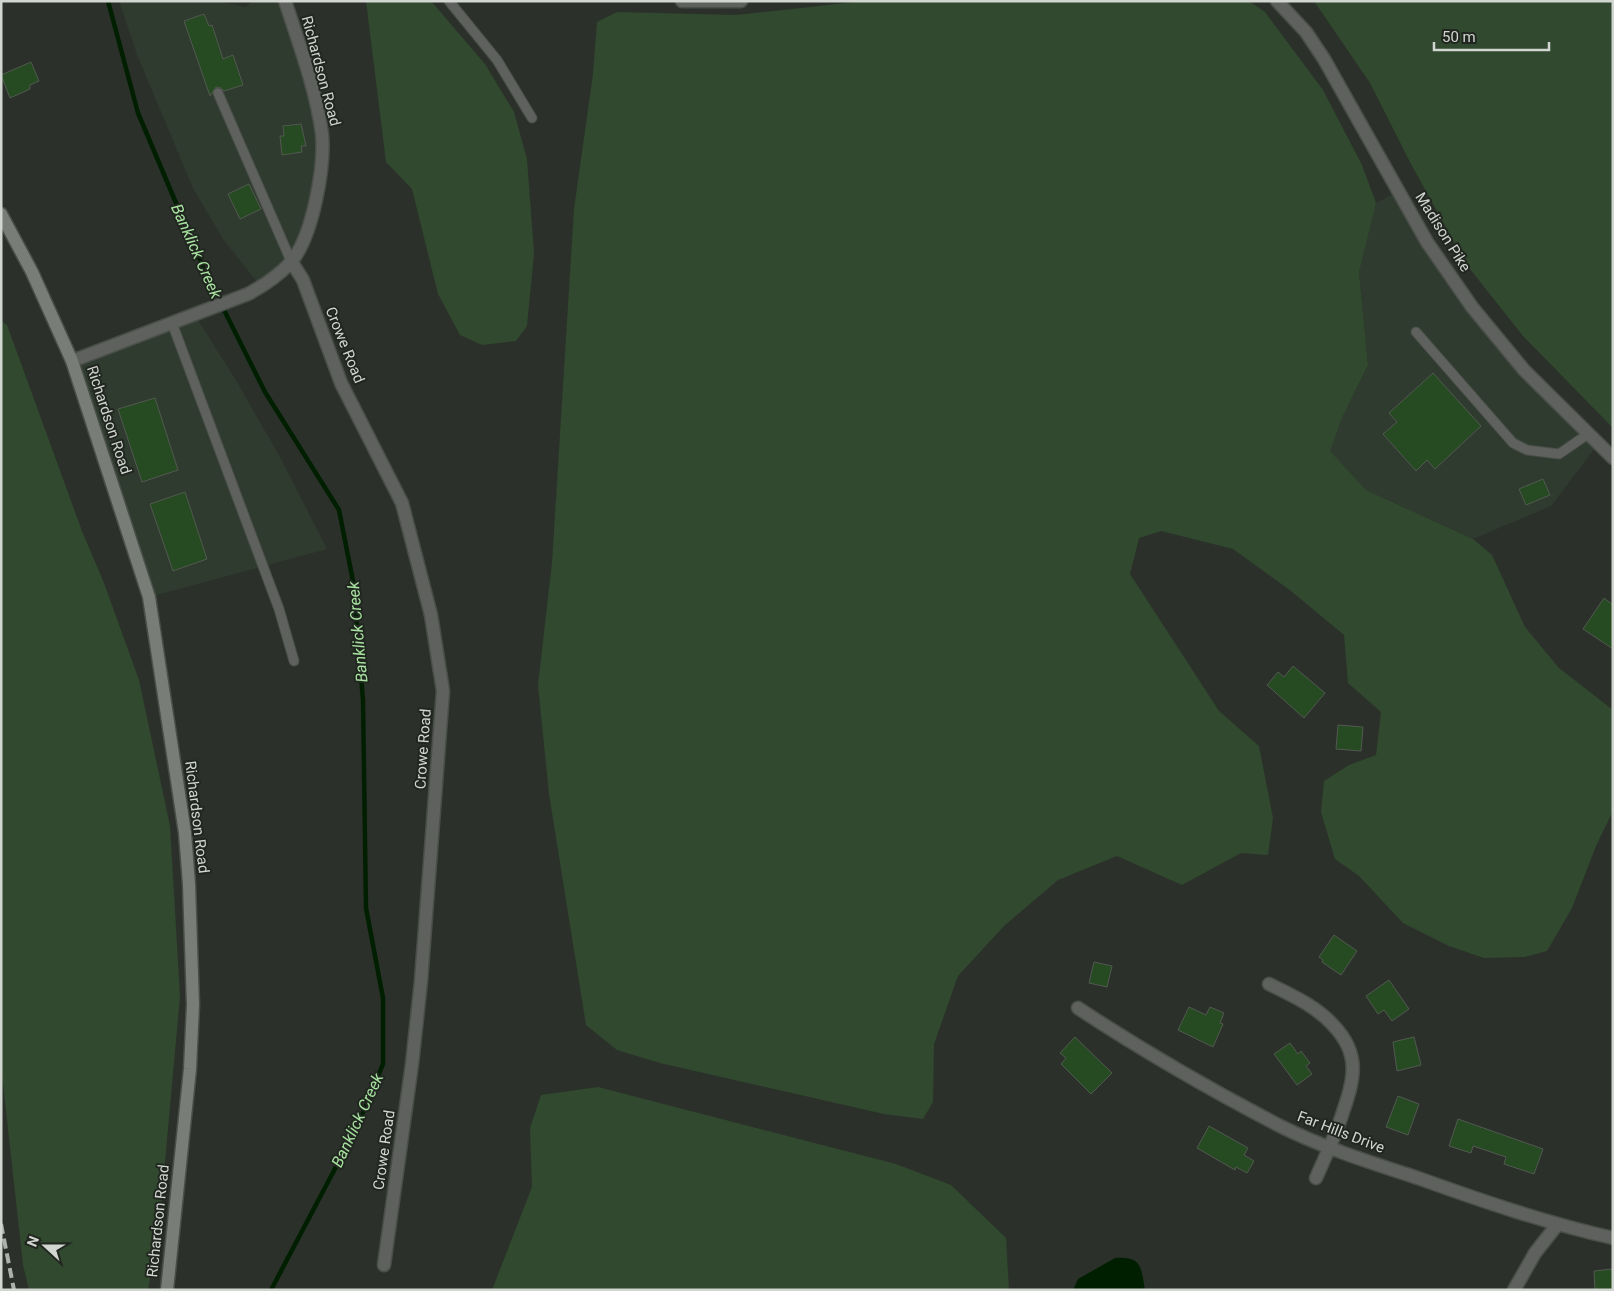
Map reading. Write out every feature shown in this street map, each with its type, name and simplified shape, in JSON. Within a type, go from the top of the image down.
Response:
[{"type":"main road","name":"Richardson Road","points":[[1,214],[32,272],[72,360],[149,597],[185,834],[190,884],[193,1005],[190,1069],[167,1290]]},
{"type":"street","name":"Richardson Road","points":[[72,360],[206,310],[261,287],[291,261],[307,231],[317,196],[321,171],[322,135],[316,105],[285,1]]},
{"type":"street","points":[[682,1],[741,1]]},
{"type":"street","name":"Madison Pike","points":[[1276,1],[1306,32],[1324,59],[1427,242],[1472,307],[1524,370],[1613,458]]},
{"type":"street","name":"Crowe Road","points":[[291,261],[303,280],[341,383],[402,503],[431,615],[443,691],[421,981],[412,1064],[384,1265]]},
{"type":"street","points":[[1268,984],[1321,1014],[1333,1024],[1349,1046],[1352,1056],[1353,1083],[1330,1147],[1316,1178]]},
{"type":"street","name":"Far Hills Drive","points":[[1078,1008],[1139,1048],[1282,1126],[1330,1147],[1557,1226],[1613,1238]]},
{"type":"street","points":[[1514,1290],[1535,1253],[1557,1226]]},
{"type":"lane","points":[[449,1],[497,60],[532,118]]},
{"type":"lane","points":[[218,93],[291,261]]},
{"type":"lane","points":[[172,323],[279,609],[294,661]]},
{"type":"lane","points":[[1416,332],[1513,443],[1527,450],[1559,454],[1588,434]]},
{"type":"shaded area","points":[[119,1],[218,1],[245,7],[254,1],[285,1],[316,105],[321,171],[291,261],[261,287],[223,239],[193,188],[138,57]]},
{"type":"shaded area","points":[[366,1],[431,1],[485,64],[514,112],[527,159],[534,253],[527,326],[516,341],[482,345],[460,335],[438,294],[412,189],[386,162]]},
{"type":"shaded area","points":[[865,1],[1249,1],[1265,12],[1323,90],[1362,165],[1376,203],[1359,272],[1368,365],[1342,418],[1330,451],[1366,490],[1473,539],[1492,555],[1525,627],[1559,668],[1613,710],[1613,811],[1596,846],[1572,908],[1547,951],[1524,957],[1484,958],[1449,946],[1403,923],[1359,876],[1335,859],[1321,812],[1324,781],[1349,765],[1376,755],[1381,712],[1348,683],[1344,635],[1291,591],[1233,549],[1161,531],[1139,538],[1130,574],[1219,711],[1259,746],[1273,818],[1268,855],[1241,853],[1182,885],[1117,856],[1058,880],[1004,926],[958,976],[934,1044],[933,1102],[923,1119],[884,1114],[660,1063],[617,1050],[586,1025],[549,794],[538,685],[552,563],[574,209],[593,74],[597,22],[617,12],[736,15]]},
{"type":"shaded area","points":[[1314,1],[1613,1],[1613,428],[1523,336],[1466,264],[1411,164],[1370,83]]},
{"type":"shaded area","points":[[1399,191],[1472,307],[1598,444],[1551,506],[1473,539],[1366,490],[1329,451],[1342,418],[1368,365],[1359,272],[1363,249],[1376,203]]},
{"type":"shaded area","points":[[194,314],[234,377],[281,459],[327,549],[149,597],[72,361]]},
{"type":"shaded area","points":[[1,321],[7,325],[139,680],[170,826],[180,996],[159,1228],[148,1290],[29,1290],[23,1265],[1,1065]]},
{"type":"shaded area","points":[[598,1087],[896,1164],[951,1185],[1006,1238],[1009,1290],[492,1290],[532,1187],[530,1128],[541,1095]]},
{"type":"shaded area","points":[[1115,1258],[1131,1259],[1139,1265],[1145,1290],[1073,1290],[1078,1279]]},
{"type":"building","points":[[204,14],[209,26],[212,25],[223,59],[233,55],[243,85],[224,91],[216,87],[210,96],[184,21]]},
{"type":"building","points":[[31,62],[39,81],[30,85],[30,89],[10,98],[1,75]]},
{"type":"building","points":[[301,124],[306,146],[301,146],[302,152],[282,155],[280,136],[284,136],[283,126]]},
{"type":"building","points":[[249,184],[261,209],[240,219],[228,194]]},
{"type":"building","points":[[1433,373],[1481,426],[1435,469],[1427,460],[1416,471],[1383,434],[1397,422],[1389,413]]},
{"type":"building","points":[[155,398],[178,470],[142,482],[118,409]]},
{"type":"building","points":[[1543,479],[1550,495],[1526,505],[1519,489]]},
{"type":"building","points":[[185,492],[207,559],[173,571],[150,504]]},
{"type":"building","points":[[1604,598],[1613,605],[1613,649],[1583,629]]},
{"type":"building","points":[[1293,666],[1325,693],[1304,718],[1267,685],[1278,672],[1284,677]]},
{"type":"building","points":[[1338,725],[1363,727],[1361,751],[1336,749]]},
{"type":"building","points":[[1334,935],[1357,951],[1341,975],[1322,962],[1323,960],[1319,957]]},
{"type":"building","points":[[1094,962],[1112,966],[1107,987],[1089,983]]},
{"type":"building","points":[[1389,980],[1409,1009],[1392,1021],[1384,1010],[1378,1014],[1366,996]]},
{"type":"building","points":[[1189,1007],[1206,1015],[1210,1007],[1224,1013],[1220,1023],[1223,1024],[1213,1047],[1178,1030]]},
{"type":"building","points":[[1075,1037],[1112,1073],[1091,1094],[1061,1064],[1066,1058],[1060,1053]]},
{"type":"building","points":[[1414,1037],[1421,1065],[1397,1071],[1393,1042]]},
{"type":"building","points":[[1290,1043],[1298,1054],[1301,1051],[1310,1063],[1306,1066],[1312,1074],[1297,1085],[1274,1054]]},
{"type":"building","points":[[1398,1096],[1419,1104],[1408,1135],[1386,1127]]},
{"type":"building","points":[[1458,1119],[1543,1149],[1534,1174],[1504,1164],[1506,1157],[1473,1146],[1471,1153],[1449,1146]]},
{"type":"building","points":[[1209,1126],[1248,1148],[1244,1155],[1254,1161],[1247,1173],[1236,1167],[1235,1170],[1197,1148]]},
{"type":"building","points":[[1612,1269],[1613,1290],[1595,1290],[1594,1271]]},
{"type":"waterway","name":"Banklick Creek","points":[[108,1],[138,113],[206,274],[265,392],[339,510],[353,581],[363,700],[366,908],[383,998],[383,1064],[357,1127],[271,1290]]},
{"type":"railway","points":[[1,1224],[14,1290]]}]
